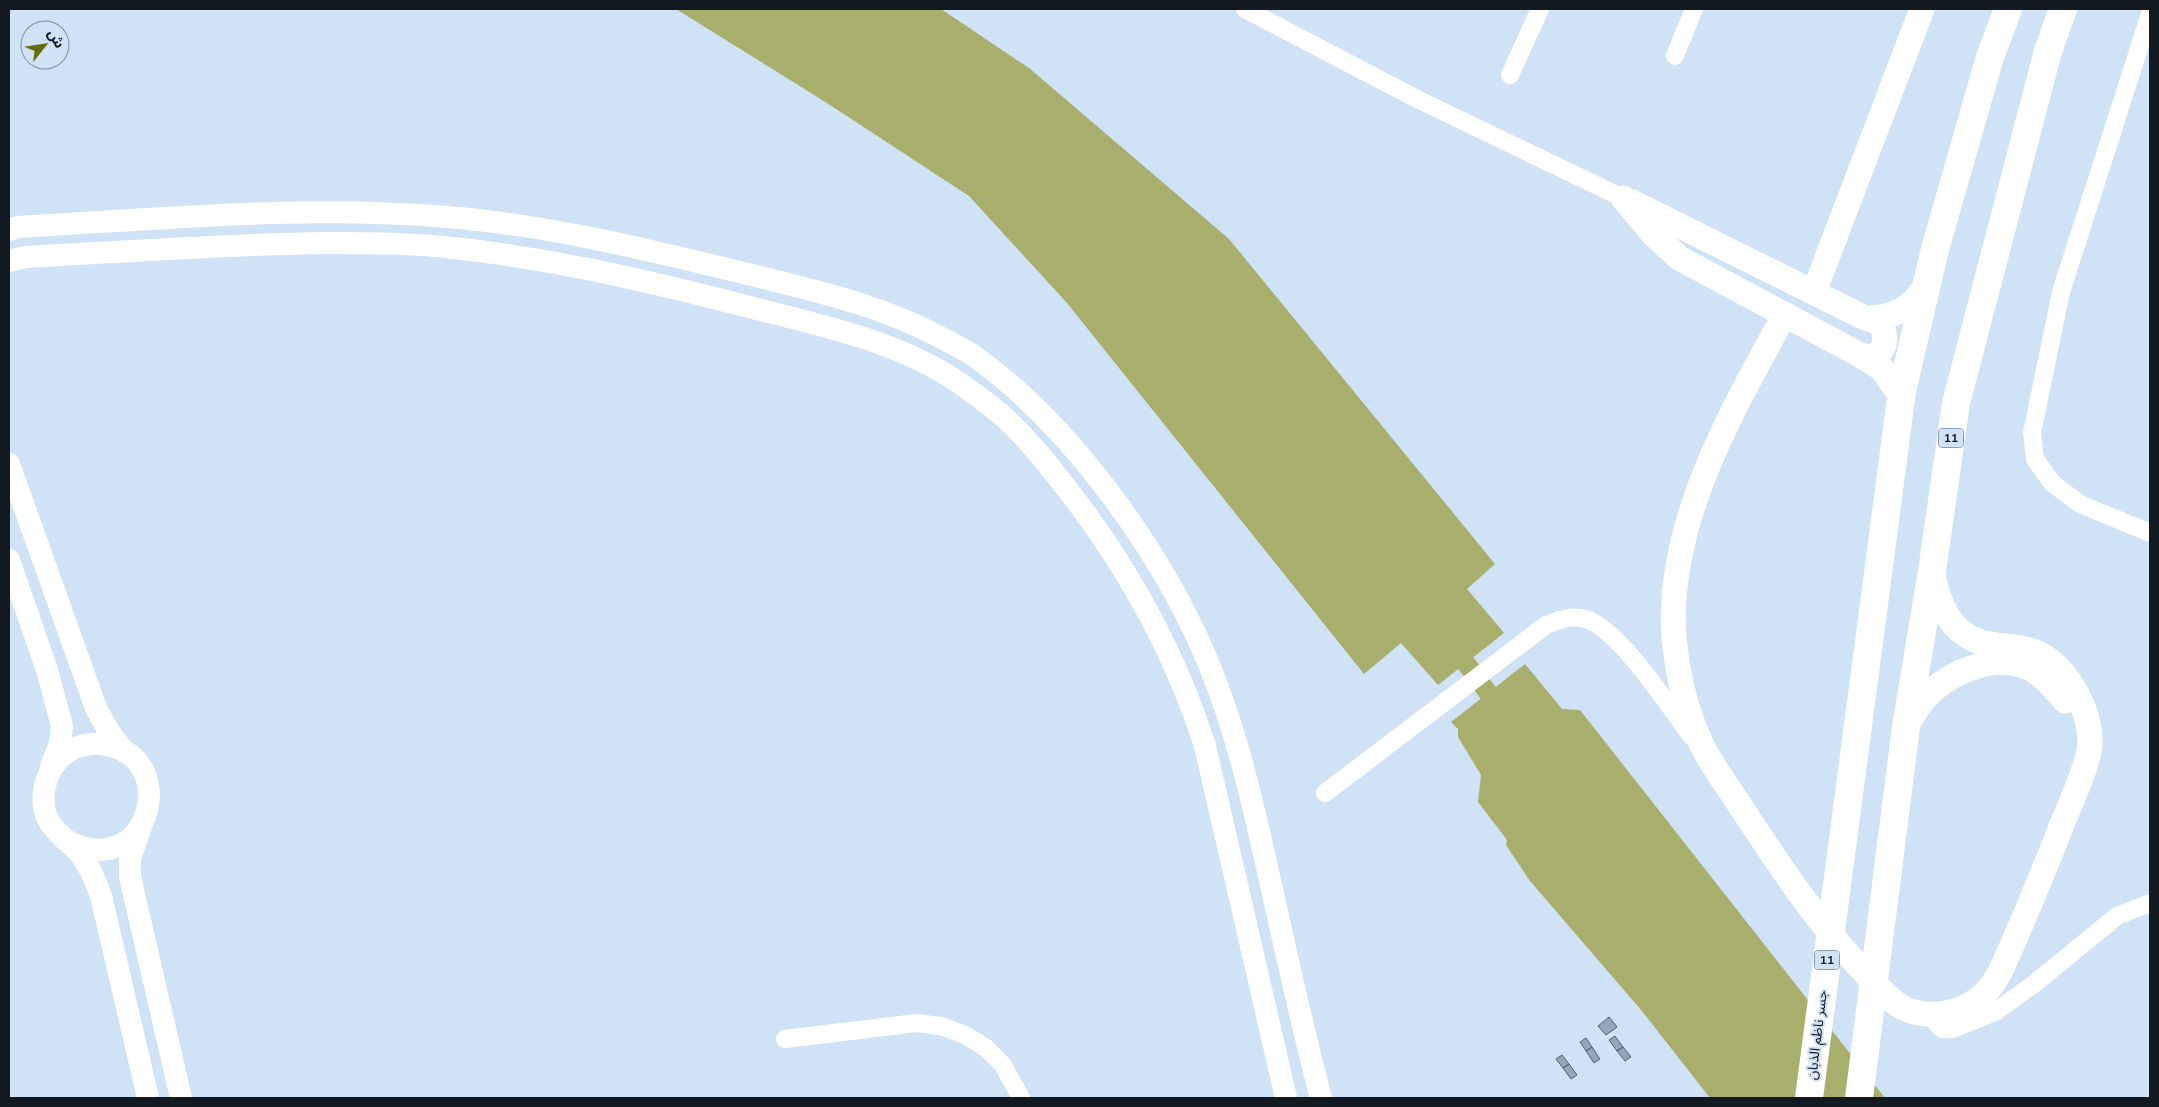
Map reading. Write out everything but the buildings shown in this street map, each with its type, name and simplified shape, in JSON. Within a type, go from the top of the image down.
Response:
[{"type":"highway","name":"11","points":[[1901,396],[1926,285],[1990,57],[2008,9]]},
{"type":"highway","name":"11","points":[[1860,1098],[1906,727],[1932,571],[1956,403],[2048,51],[2063,9]]},
{"type":"highway","name":"جسر ناظم الذبان","points":[[1810,1098],[1844,822],[1901,396]]},
{"type":"main road","points":[[1814,292],[1922,9]]},
{"type":"main road","points":[[1623,198],[1865,318],[1877,322],[1884,329],[1886,338],[1882,349],[1870,357],[1860,355]]},
{"type":"main road","points":[[1623,198],[1652,233],[1680,258],[1860,355],[1882,369],[1901,396]]},
{"type":"main road","points":[[1865,318],[1880,319],[1910,306],[1919,297],[1926,285]]},
{"type":"main road","points":[[1785,314],[1734,410],[1703,480],[1690,516],[1675,585],[1674,636],[1677,661],[1688,710],[1708,758],[1779,865],[1850,958],[1894,1002],[1907,1010],[1946,1013],[1975,1002],[1989,990],[2000,972],[2080,781],[2090,744],[2086,717],[2079,698],[2066,678],[2051,662],[2033,651],[2013,646],[1980,642],[1960,631],[1945,614],[1937,596],[1932,571]]},
{"type":"main road","points":[[1906,727],[1915,711],[1930,693],[1944,681],[1965,671],[2004,662],[2025,666],[2054,687],[2066,702],[2073,720],[2074,741],[2066,775],[1985,970],[1970,993],[1946,1013]]},
{"type":"street","points":[[1245,9],[1418,99],[1623,198]]},
{"type":"street","points":[[1510,75],[1540,9]]},
{"type":"street","points":[[1675,56],[1694,9]]},
{"type":"street","points":[[2150,14],[2061,292],[2032,434],[2035,459],[2052,483],[2080,504],[2150,533]]},
{"type":"street","points":[[279,212],[279,244]]},
{"type":"street","points":[[12,229],[279,212],[449,217],[543,229],[657,252],[841,297],[908,320],[971,353],[1020,392],[1064,436],[1106,489],[1176,596],[1202,649],[1228,714],[1248,783],[1321,1098]]},
{"type":"street","points":[[9,261],[25,257],[279,244],[369,243],[452,247],[547,261],[648,281],[846,332],[905,352],[958,382],[1005,418],[1049,466],[1121,564],[1151,616],[1190,701],[1205,746],[1286,1098]]},
{"type":"street","points":[[9,464],[96,708],[109,732],[125,752],[137,763],[146,777],[149,794],[148,810],[130,858],[130,877],[182,1098]]},
{"type":"street","points":[[9,560],[47,670],[62,726],[60,744],[43,792],[45,810],[52,826],[80,854],[93,874],[101,896],[148,1098]]},
{"type":"street","points":[[1325,793],[1546,625],[1566,617],[1586,619],[1605,629],[1625,648],[1708,758]]},
{"type":"street","points":[[48,775],[58,760],[72,749],[90,744],[108,745],[125,752]]},
{"type":"street","points":[[64,839],[77,846],[91,850],[106,849],[126,841],[141,826]]},
{"type":"street","points":[[1946,1013],[1936,1023],[1942,1029],[1954,1029],[1995,1012],[2034,984],[2117,916],[2150,903]]},
{"type":"street","points":[[785,1038],[916,1023],[941,1026],[965,1034],[986,1048],[1003,1066],[1021,1098]]},
{"type":"shaded area","points":[[676,9],[941,9],[1029,68],[1229,239],[1495,564],[1467,589],[1504,633],[1438,685],[1401,643],[1364,674],[1067,303],[969,196],[827,103]]},
{"type":"shaded area","points":[[1525,664],[1562,709],[1580,710],[1885,1098],[1710,1098],[1642,1011],[1530,881],[1506,845],[1507,840],[1478,802],[1481,775],[1458,737],[1458,729],[1451,722]]},
{"type":"waterway","points":[[1450,642],[1504,714]]}]
